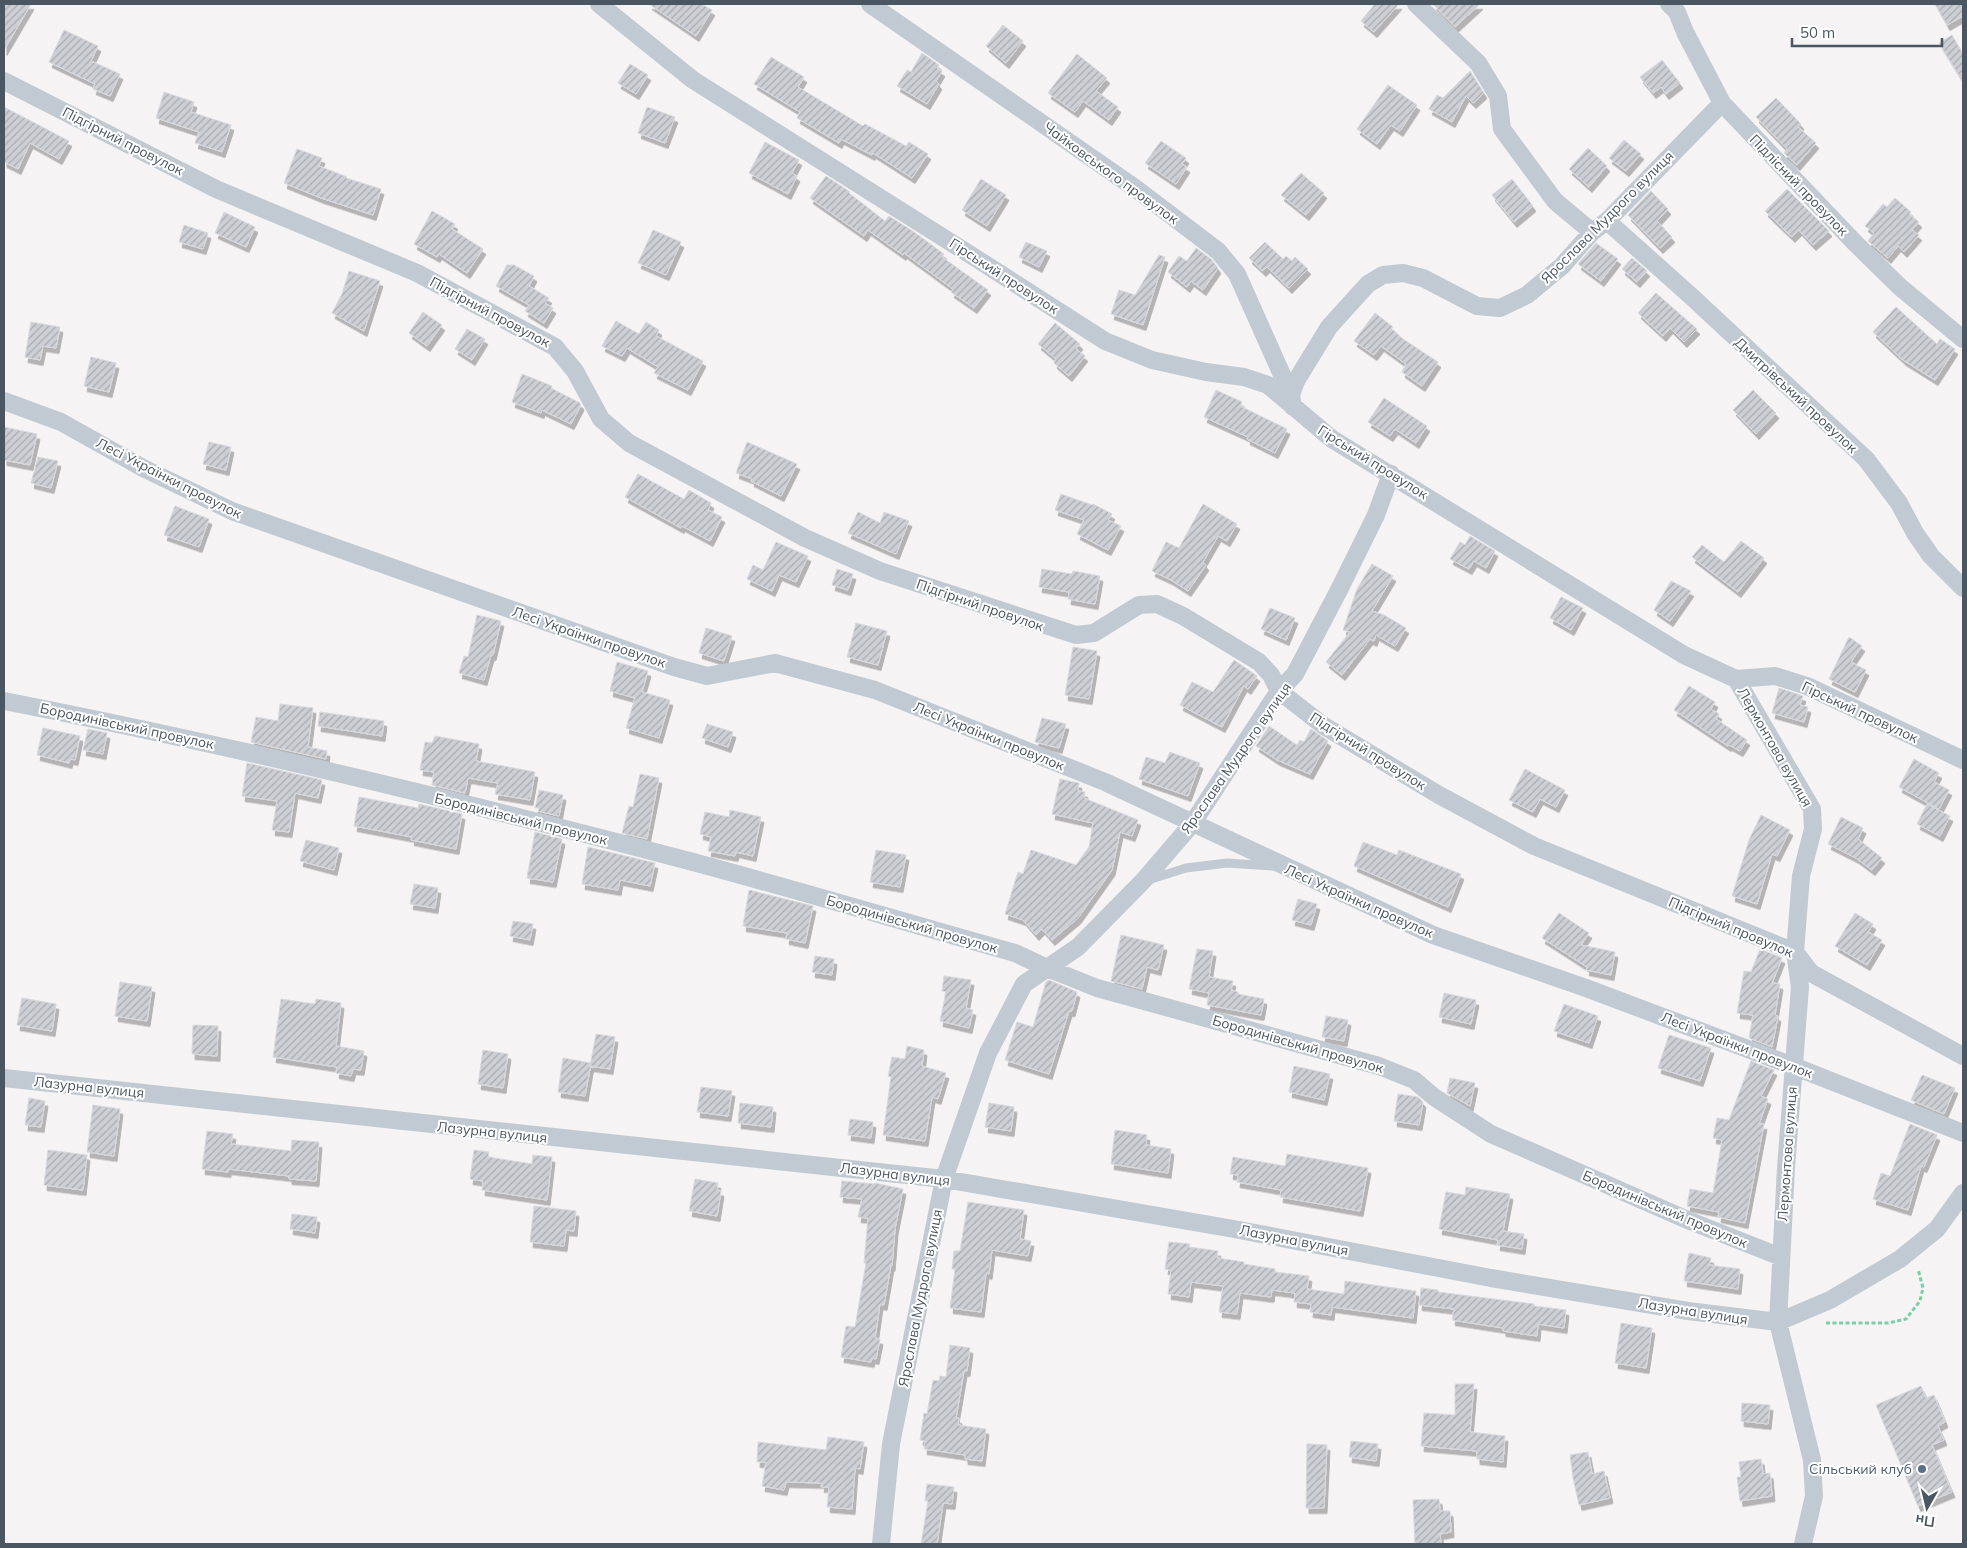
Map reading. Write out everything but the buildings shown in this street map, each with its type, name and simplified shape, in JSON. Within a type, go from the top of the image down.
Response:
[{"type":"street","name":"Гірський провулок","points":[[599,4],[693,80],[1106,342],[1152,360],[1206,372],[1244,377],[1268,386],[1292,401],[1332,439],[1684,655],[1736,679],[1775,676],[1807,686],[1963,760]]},
{"type":"street","name":"Чайковського провулок","points":[[870,4],[1135,188],[1218,251],[1237,274],[1292,401]]},
{"type":"street","points":[[1416,4],[1478,63],[1498,96],[1502,129],[1555,201],[1592,232]]},
{"type":"street","name":"Підлісний провулок","points":[[1677,6],[1685,32],[1722,103],[1855,243],[1900,287],[1963,339]]},
{"type":"street","name":"Підгірний провулок","points":[[4,81],[216,189],[417,273],[555,347],[575,371],[601,419],[629,443],[805,538],[880,571],[1076,635],[1094,633],[1139,605],[1157,604],[1184,616],[1259,662],[1271,675],[1279,691],[1324,726],[1438,795],[1534,846],[1795,952],[1811,973],[1817,977],[1963,1056]]},
{"type":"street","name":"Ярослава Мудрого вулиця","points":[[1292,401],[1296,382],[1329,327],[1368,284],[1382,275],[1403,273],[1423,278],[1477,306],[1500,308],[1527,295],[1562,266],[1592,232],[1607,220],[1722,103]]},
{"type":"street","name":"Дмитрівський провулок","points":[[1607,220],[1866,459],[1899,503],[1915,533],[1931,556],[1963,588]]},
{"type":"street","name":"Лесі Українки провулок","points":[[4,400],[61,422],[143,468],[232,512],[674,667],[707,676],[775,663],[875,690],[1105,782],[1433,935],[1586,988],[1793,1066],[1963,1133]]},
{"type":"street","name":"Ярослава Мудрого вулиця","points":[[881,1544],[891,1444],[944,1179],[988,1053],[1024,984],[1078,947],[1143,881],[1192,824],[1279,691],[1294,674],[1376,515],[1391,474]]},
{"type":"street","name":"Лермонтова вулиця","points":[[1736,679],[1812,809],[1813,829],[1801,876],[1795,952],[1800,987],[1793,1066],[1778,1322],[1812,1460],[1814,1496],[1803,1544]]},
{"type":"street","name":"Бородинівський провулок","points":[[4,701],[156,730],[433,796],[684,860],[1015,953],[1097,988],[1379,1066],[1414,1080],[1434,1097],[1491,1134],[1690,1221],[1781,1257]]},
{"type":"street","name":"Лазурна вулиця","points":[[4,1078],[944,1179],[1234,1229],[1501,1279],[1688,1311],[1778,1322]]},
{"type":"street","points":[[1778,1322],[1830,1300],[1900,1258],[1937,1229],[1963,1193]]},
{"type":"lane","points":[[1143,881],[1186,868],[1227,863],[1283,866]]},
{"type":"path","points":[[1818,1322],[1888,1323],[1906,1319],[1920,1301],[1923,1288],[1912,1249]]},
{"type":"place","name":"Сільський клуб","points":[[1922,1469]]}]
